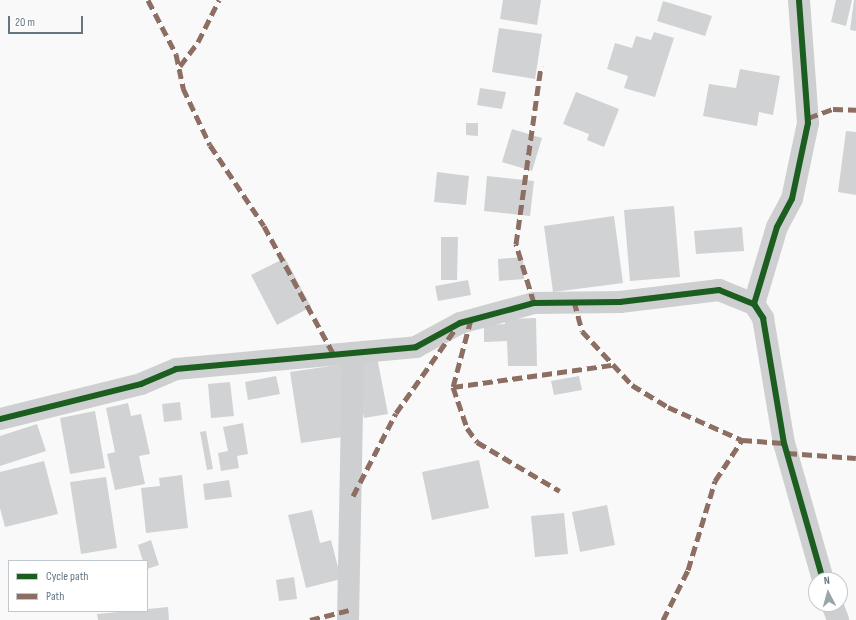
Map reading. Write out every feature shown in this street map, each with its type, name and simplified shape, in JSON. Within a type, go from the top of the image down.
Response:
[{"type":"street","points":[[754,304],[777,227],[792,199],[808,123],[799,0]]},
{"type":"street","points":[[0,419],[140,384],[176,369],[416,347],[460,323],[534,303],[620,302],[719,290],[754,304],[763,318],[784,443],[821,572]]},
{"type":"street","points":[[348,620],[353,353]]},
{"type":"building","points":[[503,0],[541,0],[537,25],[500,19]]},
{"type":"building","points":[[836,0],[852,0],[846,26],[831,22]]},
{"type":"building","points":[[854,0],[856,0],[856,31],[850,30]]},
{"type":"building","points":[[663,1],[712,16],[705,36],[657,21]]},
{"type":"building","points":[[499,28],[542,34],[535,79],[492,72]]},
{"type":"building","points":[[654,32],[674,38],[655,97],[624,88],[628,76],[607,69],[615,43],[632,48],[636,36],[651,40]]},
{"type":"building","points":[[740,69],[780,76],[773,115],[759,112],[757,126],[703,116],[709,84],[736,88]]},
{"type":"building","points":[[480,88],[506,92],[502,109],[477,105]]},
{"type":"building","points":[[576,92],[619,109],[604,147],[587,140],[589,134],[563,124]]},
{"type":"building","points":[[466,123],[478,123],[478,136],[466,135]]},
{"type":"building","points":[[512,129],[542,138],[532,171],[502,162]]},
{"type":"building","points":[[846,131],[856,132],[856,195],[838,192]]},
{"type":"building","points":[[437,172],[469,176],[466,205],[434,202]]},
{"type":"building","points":[[487,176],[534,181],[530,216],[484,211]]},
{"type":"building","points":[[674,206],[680,277],[630,281],[624,210]]},
{"type":"building","points":[[614,216],[623,283],[553,292],[544,226]]},
{"type":"building","points":[[742,227],[744,251],[696,254],[694,231]]},
{"type":"building","points":[[441,237],[458,237],[457,280],[441,280]]},
{"type":"building","points":[[523,257],[524,279],[499,281],[498,259]]},
{"type":"building","points":[[285,258],[311,307],[277,325],[251,275]]},
{"type":"building","points":[[468,280],[471,295],[438,301],[435,286]]},
{"type":"building","points":[[536,318],[537,366],[508,366],[507,341],[484,342],[484,325],[505,324],[505,319]]},
{"type":"building","points":[[376,352],[388,414],[364,418],[353,357]]},
{"type":"building","points":[[344,364],[356,435],[301,443],[290,372]]},
{"type":"building","points":[[276,376],[280,394],[248,400],[245,382]]},
{"type":"building","points":[[579,376],[582,390],[554,395],[551,381]]},
{"type":"building","points":[[230,382],[234,416],[211,418],[208,384]]},
{"type":"building","points":[[180,402],[182,420],[164,422],[162,404]]},
{"type":"building","points":[[128,403],[131,416],[141,414],[150,454],[139,456],[145,484],[115,490],[107,454],[115,452],[106,408]]},
{"type":"building","points":[[95,411],[105,468],[70,474],[60,418]]},
{"type":"building","points":[[243,423],[248,454],[237,456],[239,468],[221,471],[218,453],[228,451],[223,427]]},
{"type":"building","points":[[37,424],[46,451],[0,466],[0,436]]},
{"type":"building","points":[[206,431],[213,469],[207,470],[200,432]]},
{"type":"building","points":[[479,460],[489,508],[432,520],[422,472]]},
{"type":"building","points":[[44,461],[58,514],[5,527],[0,508],[0,472]]},
{"type":"building","points":[[182,475],[188,528],[146,533],[141,488],[160,486],[159,478]]},
{"type":"building","points":[[106,477],[117,548],[81,554],[70,482]]},
{"type":"building","points":[[229,480],[232,497],[205,500],[203,484]]},
{"type":"building","points":[[607,505],[615,545],[580,552],[572,512]]},
{"type":"building","points":[[312,510],[320,543],[331,540],[341,579],[306,588],[288,515]]},
{"type":"building","points":[[564,513],[568,554],[535,557],[531,516]]},
{"type":"building","points":[[151,540],[159,565],[148,569],[148,560],[143,560],[138,545]]},
{"type":"building","points":[[294,577],[297,599],[279,601],[276,580]]},
{"type":"building","points":[[168,607],[169,620],[98,620],[97,614],[117,612],[148,612],[148,609]]},
{"type":"marked path","points":[[148,0],[176,54],[183,88],[210,145],[264,226],[334,355]]},
{"type":"marked path","points":[[180,66],[198,42],[219,0]]},
{"type":"marked path","points":[[534,303],[516,244],[541,66]]},
{"type":"marked path","points":[[808,118],[833,109],[856,110]]},
{"type":"marked path","points":[[574,301],[582,331],[632,385],[668,407],[742,440],[784,443]]},
{"type":"marked path","points":[[471,319],[453,387],[467,428],[477,442],[560,491]]},
{"type":"marked path","points":[[353,496],[396,413],[456,328]]},
{"type":"marked path","points":[[453,387],[612,365]]},
{"type":"marked path","points":[[663,620],[688,570],[715,481],[742,440]]},
{"type":"marked path","points":[[787,453],[856,458]]},
{"type":"marked path","points":[[310,620],[349,610]]},
{"type":"cycle path","points":[[754,304],[777,227],[792,199],[808,123],[799,0]]},
{"type":"cycle path","points":[[0,419],[141,384],[176,369],[416,347],[460,323],[534,303],[620,302],[719,290],[754,304],[763,318],[784,443],[821,572]]}]
